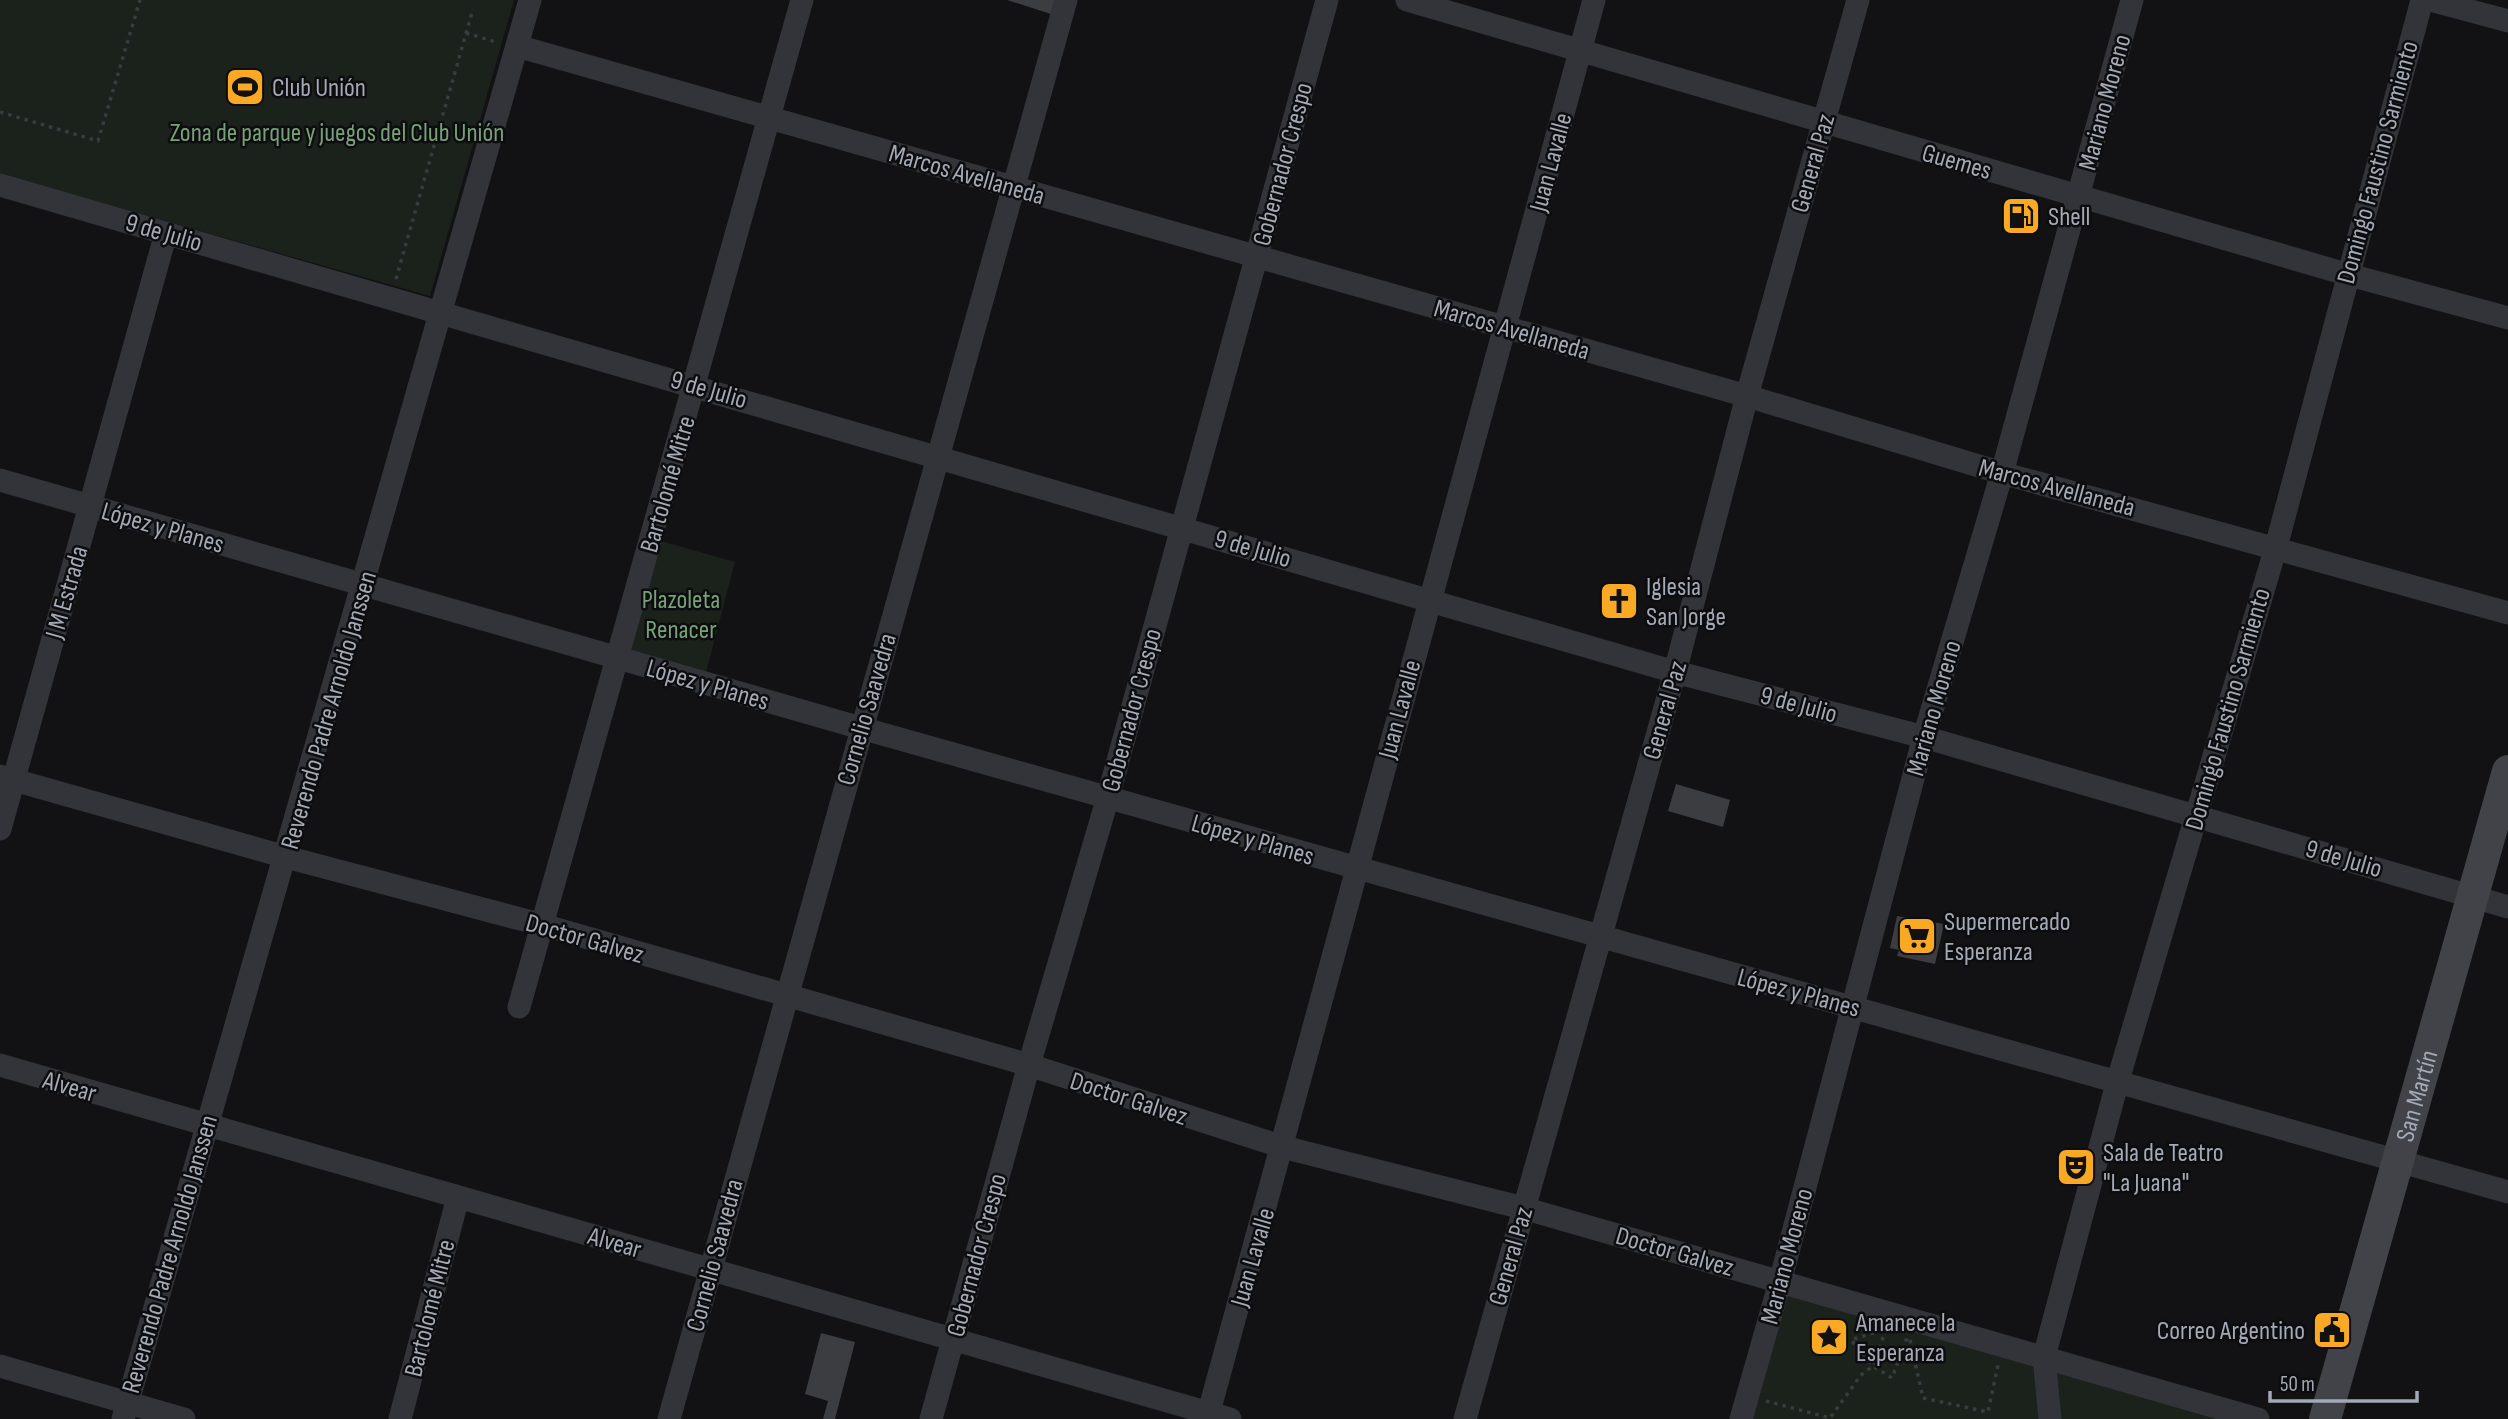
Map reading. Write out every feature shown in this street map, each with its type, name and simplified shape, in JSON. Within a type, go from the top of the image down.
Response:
[{"type":"main road","name":"San Martín","points":[[2325,1419],[2508,771]]},
{"type":"street","name":"Reverendo Padre Arnoldo Janssen","points":[[125,1411],[205,1124],[286,857],[441,311],[506,44],[530,0]]},
{"type":"street","name":"Bartolomé Mitre","points":[[519,1007],[802,0]]},
{"type":"street","name":"Cornelio Saavedra","points":[[669,1419],[1066,0]]},
{"type":"street","name":"Gobernador Crespo","points":[[931,1419],[1029,1065],[1108,797],[1327,0]]},
{"type":"street","name":"Guemes","points":[[1407,0],[2078,197],[2508,318]]},
{"type":"street","name":"Juan Lavalle","points":[[1216,1417],[1356,867],[1594,0]]},
{"type":"street","name":"General Paz","points":[[1465,1419],[1675,672],[1747,396],[1858,0]]},
{"type":"street","name":"Mariano Moreno","points":[[1741,1419],[1780,1282],[1924,737],[2002,473],[2132,0]]},
{"type":"street","name":"Domingo Faustino Sarmiento","points":[[2050,1419],[2045,1357],[2118,1080],[2276,547],[2346,274],[2422,0]]},
{"type":"street","points":[[2430,0],[2508,21]]},
{"type":"street","name":"Marcos Avellaneda","points":[[506,44],[1747,396],[2002,473],[2508,613]]},
{"type":"street","name":"9 de Julio","points":[[0,185],[441,311],[1675,672],[1924,737],[2508,906]]},
{"type":"street","name":"J M Estrada","points":[[0,829],[7,778],[90,506],[166,233]]},
{"type":"street","name":"López y Planes","points":[[0,480],[861,728],[2508,1192]]},
{"type":"street","name":"Doctor Galvez","points":[[7,778],[286,857],[543,925],[1029,1065],[1283,1147],[1523,1208],[2259,1419]]},
{"type":"street","name":"Alvear","points":[[0,1065],[1216,1417]]},
{"type":"street","name":"Bartolomé Mitre","points":[[400,1419],[458,1197]]},
{"type":"street","points":[[0,1366],[125,1411],[184,1419]]},
{"type":"path","points":[[0,112],[98,141],[140,0]]},
{"type":"path","points":[[396,279],[473,9]]},
{"type":"path","points":[[466,33],[506,44]]},
{"type":"path","points":[[1748,1396],[1830,1418],[1861,1375],[1873,1366],[1886,1329],[1851,1339],[1873,1366],[1892,1378],[1909,1335],[1923,1398],[1988,1412],[1999,1361]]},
{"type":"green space","name":"Zona de parque y juegos del Club Unión","points":[[0,0],[514,0],[430,296],[0,174]]},
{"type":"green space","name":"Plazoleta Renacer","points":[[661,541],[735,562],[705,676],[629,654]]},
{"type":"green space","points":[[1780,1282],[2258,1419],[1741,1419]]},
{"type":"building","points":[[1007,0],[1058,0],[1054,15]]},
{"type":"building","points":[[1676,784],[1730,800],[1723,827],[1668,811]]},
{"type":"building","name":"Supermercado Esperanza","points":[[1897,916],[1944,924],[1935,964],[1897,956],[1899,950],[1890,948]]},
{"type":"building","points":[[821,1333],[855,1342],[835,1419],[823,1419],[828,1401],[805,1394]]},
{"type":"place","name":"Club Unión","points":[[245,87]]},
{"type":"place","name":"Shell","points":[[2021,216]]},
{"type":"place","name":"Iglesia San Jorge","points":[[1619,601]]},
{"type":"place","name":"Supermercado Esperanza","points":[[1917,936]]},
{"type":"place","name":"Sala de Teatro \"La Juana\"","points":[[2076,1167]]},
{"type":"place","name":"Correo Argentino","points":[[2332,1330]]},
{"type":"place","name":"Amanece la Esperanza","points":[[1829,1337]]}]
